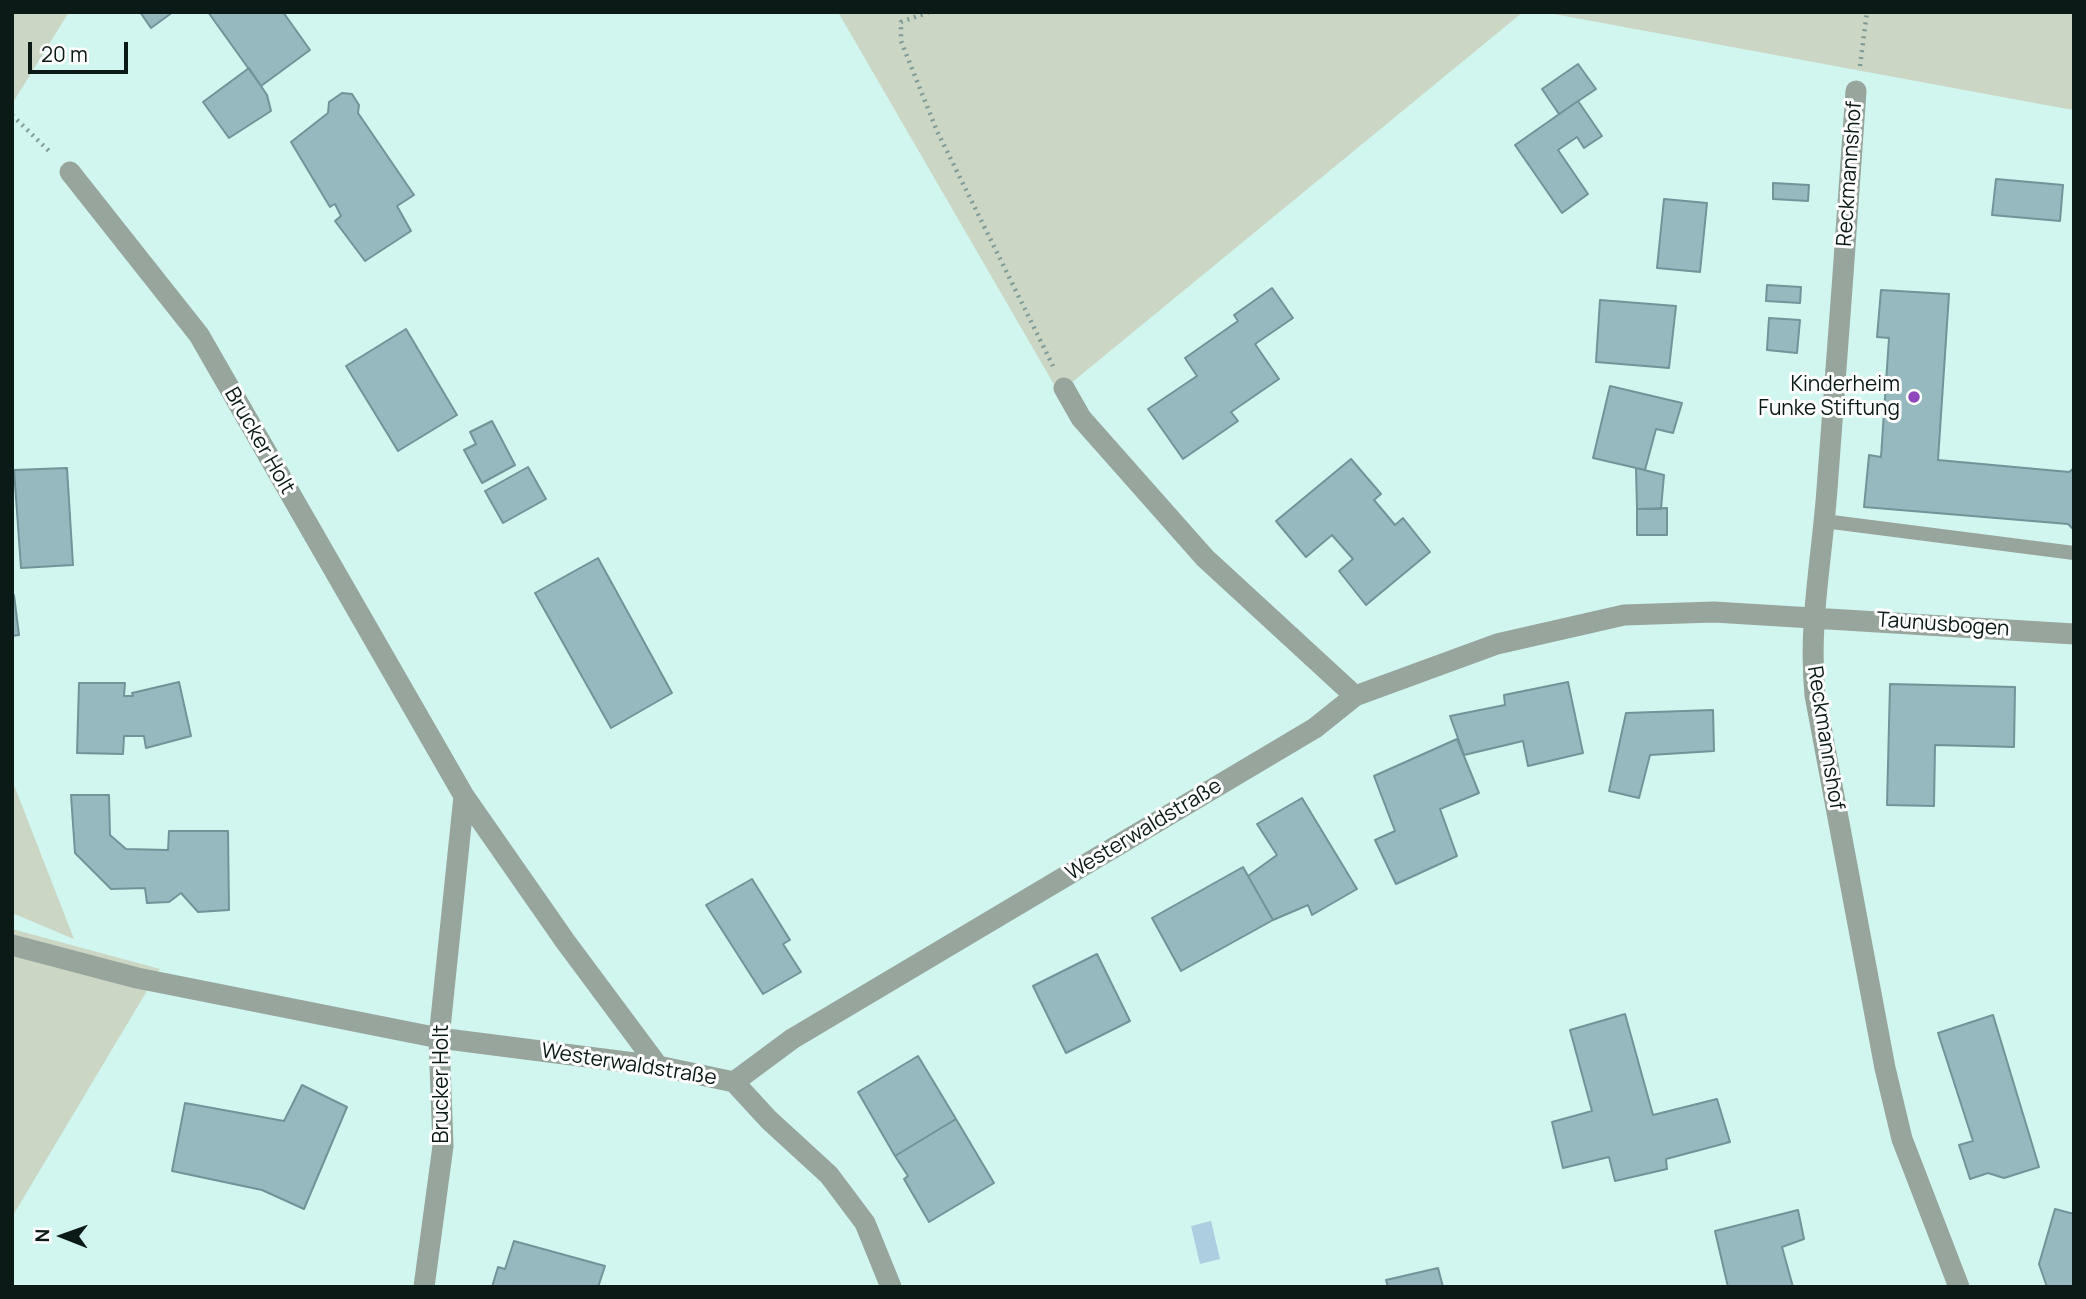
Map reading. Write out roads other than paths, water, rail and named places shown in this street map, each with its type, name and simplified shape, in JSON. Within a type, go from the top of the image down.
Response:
[{"type":"street","name":"Reckmannshof","points":[[1856,91],[1824,521],[1811,657],[1815,695],[1885,1068],[1902,1139],[1959,1287]]},
{"type":"street","name":"Brucker Holt","points":[[70,172],[199,335],[464,796],[565,941],[657,1066]]},
{"type":"street","points":[[1064,388],[1081,418],[1205,558],[1355,696]]},
{"type":"street","name":"Westerwaldstraße","points":[[12,945],[137,978],[439,1038],[657,1066],[734,1082],[792,1039],[1315,728],[1355,696],[1497,644],[1623,615],[1714,612],[1813,617]]},
{"type":"street","name":"Taunusbogen","points":[[1813,617],[2074,634]]},
{"type":"street","name":"Brucker Holt","points":[[424,1287],[443,1146],[439,1038],[464,796]]},
{"type":"street","points":[[734,1082],[769,1120],[829,1175],[864,1223],[891,1287]]},
{"type":"lane","points":[[1824,521],[2074,553]]},
{"type":"water","points":[[1211,1221],[1220,1259],[1200,1264],[1191,1226]]},
{"type":"place","name":"Kinderheim Funke Stiftung","points":[[1914,397]]}]
